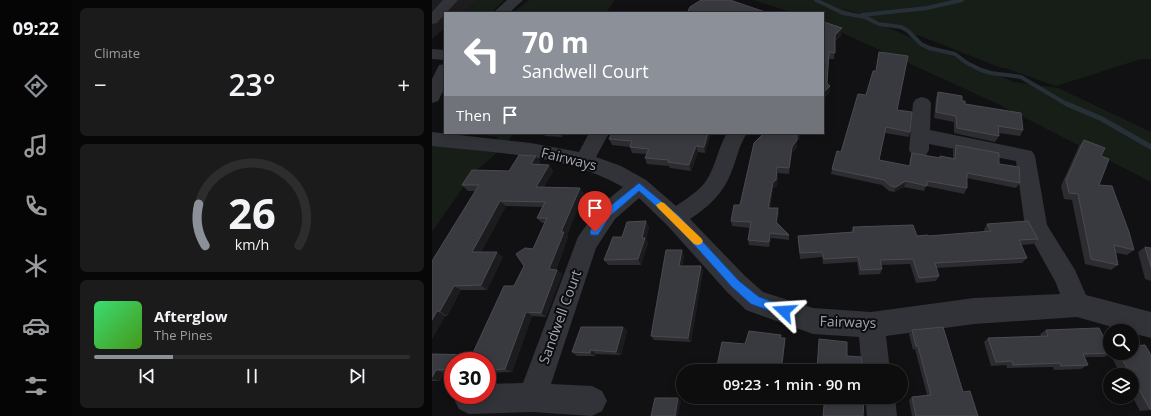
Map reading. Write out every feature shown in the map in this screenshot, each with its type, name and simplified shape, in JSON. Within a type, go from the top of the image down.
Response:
[{"type":"street","points":[[432,20],[452,0]]},
{"type":"street","points":[[501,12],[516,0]]},
{"type":"street","points":[[432,54],[444,55]]},
{"type":"street","points":[[432,79],[444,69]]},
{"type":"street","points":[[432,97],[444,70]]},
{"type":"street","points":[[922,103],[919,142],[1025,156],[1036,227],[1066,278],[1077,305]]},
{"type":"street","points":[[584,161],[598,134]]},
{"type":"street","points":[[675,218],[692,207],[711,191],[721,174],[732,139],[735,134]]},
{"type":"street","name":"Fairways","points":[[432,139],[531,150],[584,161],[614,172],[639,186],[675,218],[736,284],[755,301],[813,321],[871,325],[974,311],[1077,305],[1151,325]]},
{"type":"street","name":"Sandwell Court","points":[[532,397],[586,244],[607,213],[639,186]]},
{"type":"street","points":[[871,325],[875,364]]},
{"type":"street","points":[[496,398],[532,397],[592,401]]},
{"type":"street","points":[[881,404],[882,416]]},
{"type":"shaded area","points":[[432,0],[478,0],[464,12],[444,12],[444,29],[432,39]]},
{"type":"shaded area","points":[[478,0],[504,0],[492,12],[464,12]]},
{"type":"shaded area","points":[[529,0],[615,0],[607,12],[513,12]]},
{"type":"shaded area","points":[[753,0],[820,0],[833,4],[1014,82],[1058,88],[1151,132],[1151,182],[998,104],[824,24],[824,12],[791,12]]},
{"type":"shaded area","points":[[822,0],[1151,0],[1151,59],[1141,59],[1056,86],[1005,68],[1001,68]]},
{"type":"shaded area","points":[[475,134],[513,134],[504,147],[473,173],[432,232],[432,139],[491,145],[498,137]]},
{"type":"building","points":[[701,0],[730,0],[765,12],[688,12],[690,7]]},
{"type":"building","points":[[824,22],[842,28],[835,35],[835,53],[829,52],[827,83],[830,86],[824,92]]},
{"type":"building","points":[[879,52],[908,56],[897,110],[912,112],[910,132],[886,127],[879,160],[910,166],[912,153],[955,159],[956,145],[999,153],[999,164],[1019,167],[1020,183],[967,173],[967,188],[927,181],[927,186],[906,181],[896,187],[891,186],[884,180],[832,169],[837,151],[841,152],[858,94],[866,95],[873,71],[876,71]]},
{"type":"building","points":[[938,92],[962,96],[962,101],[965,101],[965,104],[1021,113],[1023,130],[998,126],[999,136],[957,128],[956,116],[936,112]]},
{"type":"building","points":[[612,134],[708,134],[704,147],[696,146],[689,165],[668,162],[669,160],[645,158],[649,149],[630,147],[632,141],[609,139]]},
{"type":"building","points":[[763,134],[798,134],[797,140],[792,147],[789,168],[777,167],[776,180],[773,182],[768,208],[778,208],[776,222],[789,235],[770,233],[769,242],[748,240],[751,222],[731,221],[734,205],[740,205],[754,143]]},
{"type":"building","points":[[1084,140],[1105,148],[1101,156],[1109,159],[1099,185],[1112,186],[1134,250],[1114,245],[1118,265],[1091,259],[1078,194],[1069,193],[1066,180]]},
{"type":"building","points":[[519,155],[536,156],[531,164],[549,165],[536,187],[580,188],[561,232],[564,232],[549,269],[557,270],[541,313],[526,312],[505,369],[496,370],[496,352],[473,352],[504,286],[514,286],[524,266],[516,254],[525,248],[533,249],[547,218],[537,218],[545,202],[500,201],[472,252],[497,252],[481,285],[454,286],[440,311],[437,311],[432,320],[432,261],[479,185],[462,185],[472,170],[509,171]]},
{"type":"building","points":[[646,221],[642,238],[645,238],[638,259],[604,260],[613,237],[622,237],[627,222]]},
{"type":"building","points":[[1028,221],[1038,239],[1019,240],[1027,258],[935,263],[939,276],[919,278],[913,259],[880,260],[882,269],[861,270],[858,257],[824,259],[822,252],[800,253],[798,236],[854,232],[853,227],[913,225],[917,236],[929,236],[991,231],[987,224]]},
{"type":"building","points":[[1145,247],[1151,248],[1151,267]]},
{"type":"building","points":[[666,250],[682,250],[679,266],[701,266],[688,338],[651,336]]},
{"type":"building","points":[[581,327],[623,327],[616,352],[591,350],[590,353],[572,352]]},
{"type":"building","points":[[943,327],[963,392],[970,391],[978,416],[916,416],[912,397],[931,395],[918,346],[916,346],[912,330]]},
{"type":"building","points":[[1099,328],[1103,336],[1103,353],[1083,354],[1088,365],[1061,366],[1060,363],[1013,365],[1012,361],[996,362],[988,338],[1048,336],[1046,330]]},
{"type":"building","points":[[749,331],[781,335],[780,338],[785,338],[782,364],[717,364],[722,342],[745,344]]},
{"type":"building","points":[[819,339],[847,342],[847,356],[861,357],[862,364],[817,364]]},
{"type":"building","points":[[1139,345],[1145,345],[1151,355],[1151,409],[1139,389],[1139,368],[1127,368],[1123,360],[1139,360]]},
{"type":"building","points":[[432,354],[444,354],[444,370],[436,370],[432,377]]},
{"type":"building","points":[[655,398],[676,398],[677,404],[675,416],[651,416]]},
{"type":"building","points":[[824,404],[864,404],[863,416],[823,416]]},
{"type":"waterway","points":[[816,0],[843,13],[865,17],[879,24],[901,27],[908,31],[921,44],[929,48],[955,54],[967,63],[981,70],[991,73],[1021,77],[1068,105]]},
{"type":"waterway","points":[[862,15],[927,8],[962,0]]},
{"type":"waterway","points":[[1067,104],[1102,119],[1151,147]]},
{"type":"slow traffic","points":[[661,205],[698,241]]},
{"type":"route","points":[[595,232],[607,213],[639,186],[675,218],[700,243],[736,284],[755,301],[784,311]]}]
